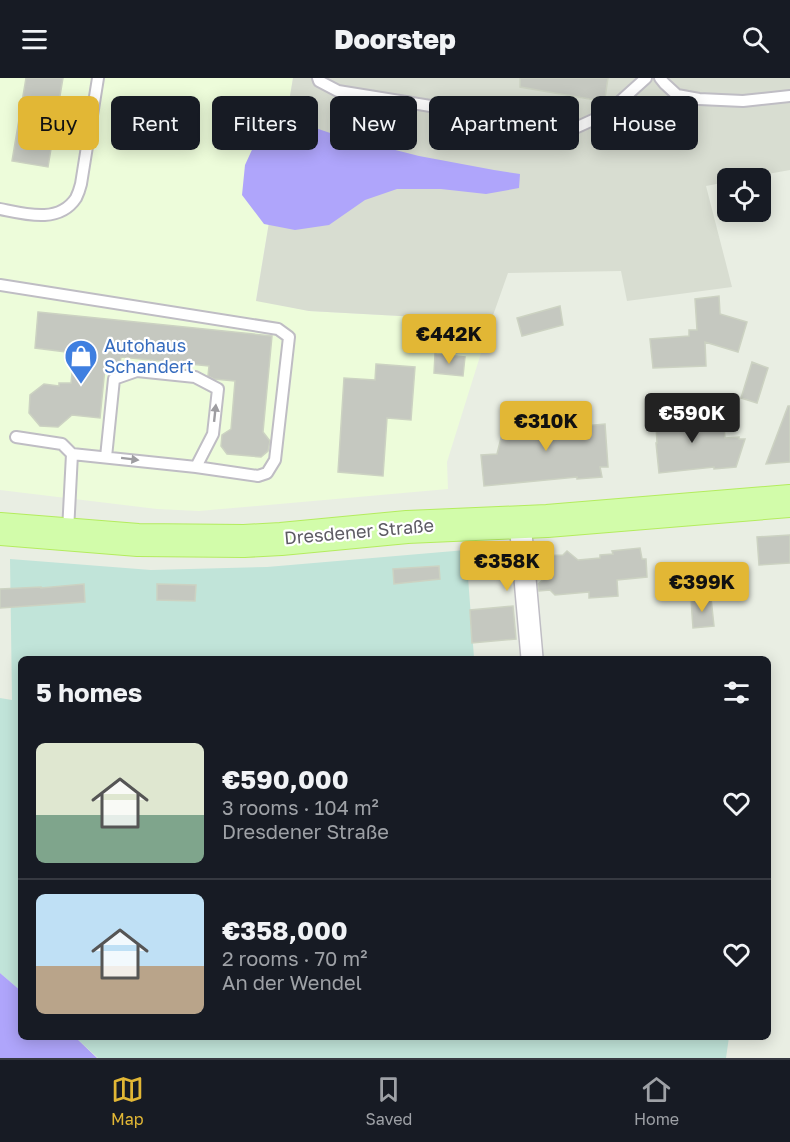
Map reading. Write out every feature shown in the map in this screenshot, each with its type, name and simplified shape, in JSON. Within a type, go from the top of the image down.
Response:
[{"type":"main road","name":"Dresdener Straße","points":[[0,529],[138,540],[244,541],[407,527],[520,522],[790,501]]},
{"type":"street","points":[[520,522],[532,656]]},
{"type":"lane","points":[[0,210],[28,214],[55,214],[67,208],[76,198],[81,184],[98,78]]},
{"type":"lane","points":[[318,78],[319,81],[338,91],[573,129],[606,114],[646,78]]},
{"type":"lane","points":[[660,78],[677,95],[699,99],[743,101],[790,96]]},
{"type":"lane","points":[[0,285],[278,328],[289,337],[275,460],[267,473],[258,477],[196,467],[72,454],[62,444],[16,437]]},
{"type":"lane","points":[[106,456],[114,379],[136,371],[195,377],[218,389],[213,434],[196,467]]},
{"type":"lane","points":[[68,535],[72,454]]},
{"type":"shaded area","points":[[0,78],[293,78],[290,96],[212,96],[212,150],[281,150],[256,300],[309,311],[491,321],[447,462],[448,489],[199,511],[157,509],[0,490]]},
{"type":"shaded area","points":[[293,78],[790,78],[790,170],[771,173],[771,168],[717,168],[717,184],[706,186],[732,287],[627,301],[621,271],[508,273],[491,321],[309,311],[256,301],[281,150],[318,150],[318,96],[290,96]]},
{"type":"shaded area","points":[[318,129],[330,133],[330,150],[395,150],[520,174],[519,188],[486,194],[441,189],[397,189],[365,200],[329,225],[295,230],[264,224],[242,195],[245,165],[252,150],[318,150]]},
{"type":"shaded area","points":[[466,550],[474,656],[18,656],[18,988],[0,973],[0,698],[12,700],[10,559],[151,570],[267,567]]},
{"type":"shaded area","points":[[0,973],[18,988],[18,1040],[78,1040],[97,1058],[0,1058]]},
{"type":"shaded area","points":[[78,1040],[729,1040],[726,1058],[98,1058]]},
{"type":"building","points":[[26,78],[63,78],[60,96],[23,96]]},
{"type":"building","points":[[520,78],[608,78],[605,96],[591,96],[591,99],[520,87]]},
{"type":"building","points":[[18,125],[18,150],[51,150],[48,167],[12,161]]},
{"type":"building","points":[[719,296],[720,314],[747,322],[738,352],[705,342],[706,366],[653,368],[650,339],[689,336],[689,330],[697,330],[695,299]]},
{"type":"building","points":[[560,306],[563,325],[522,336],[517,318]]},
{"type":"building","name":"Autohaus Schandert","points":[[38,312],[272,336],[263,432],[270,441],[268,451],[261,457],[227,454],[221,446],[222,435],[231,429],[235,381],[214,379],[208,376],[209,366],[121,357],[119,369],[105,368],[100,418],[72,415],[58,427],[40,426],[29,413],[30,395],[44,384],[59,386],[59,383],[71,383],[74,353],[35,348]]},
{"type":"building","points":[[435,354],[465,357],[463,376],[434,373]]},
{"type":"building","points":[[752,362],[768,368],[757,403],[741,398]]},
{"type":"building","points":[[376,364],[415,367],[411,420],[387,418],[383,476],[338,472],[344,378],[375,380]]},
{"type":"building","points":[[673,406],[674,414],[698,413],[698,430],[724,427],[725,438],[745,439],[736,467],[659,473],[655,407]]},
{"type":"building","points":[[788,406],[790,406],[790,462],[766,464]]},
{"type":"building","points":[[547,411],[547,414],[559,413],[560,428],[605,424],[608,467],[600,467],[602,477],[577,479],[577,477],[484,486],[481,455],[497,454],[504,426],[521,430],[524,416]]},
{"type":"building","points":[[790,535],[790,563],[759,565],[757,537]]},
{"type":"building","points":[[640,548],[642,559],[646,559],[647,577],[617,580],[618,596],[589,598],[589,592],[555,595],[550,590],[539,591],[538,584],[548,575],[542,569],[541,556],[563,555],[567,551],[578,560],[600,558],[600,555],[613,554],[612,551]]},
{"type":"building","points":[[439,566],[440,579],[394,584],[393,569]]},
{"type":"building","points":[[84,584],[85,602],[0,608],[0,589]]},
{"type":"building","points":[[157,584],[196,585],[195,601],[157,600]]},
{"type":"building","points":[[711,598],[714,626],[693,628],[691,600]]},
{"type":"building","points":[[513,606],[516,639],[472,643],[470,610]]},
{"type":"place","name":"Autohaus Schandert","points":[[81,385]]}]
